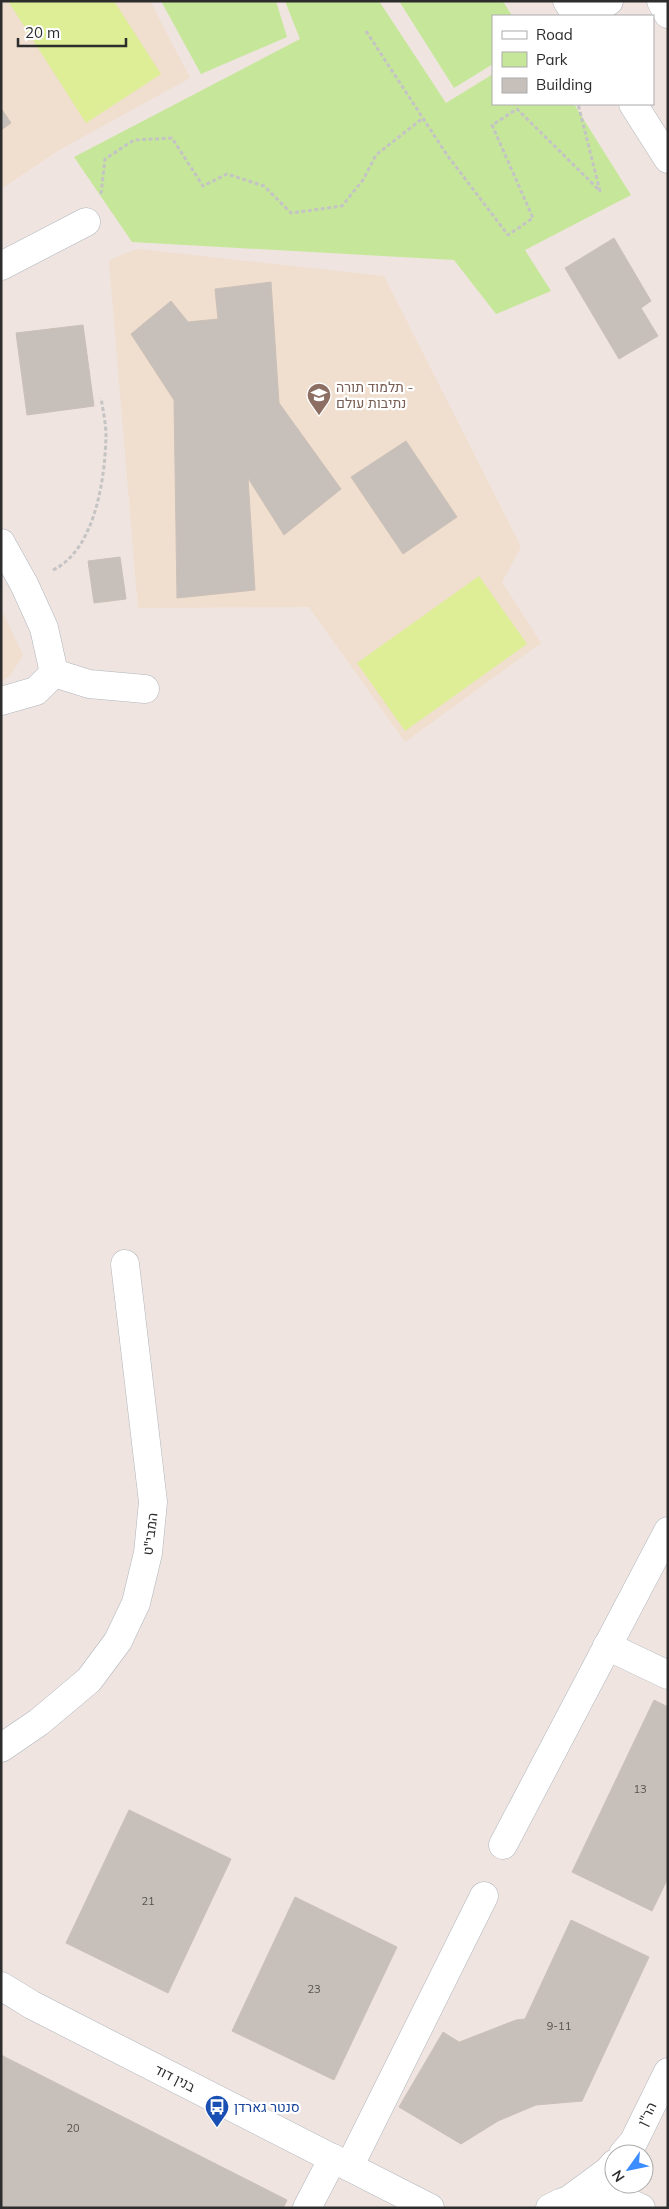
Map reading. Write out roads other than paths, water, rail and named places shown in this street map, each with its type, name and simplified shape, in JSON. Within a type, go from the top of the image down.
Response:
[{"type":"street","points":[[567,1],[576,15]]},
{"type":"street","points":[[588,15],[609,1]]},
{"type":"street","points":[[661,1],[668,14]]},
{"type":"street","points":[[634,105],[668,159]]},
{"type":"street","points":[[1,266],[86,222]]},
{"type":"street","points":[[1,543],[24,584],[44,628],[54,673]]},
{"type":"street","points":[[54,673],[89,684],[145,689]]},
{"type":"street","points":[[1,701],[36,691],[54,673]]},
{"type":"street","name":"המבי\"ט","points":[[1,1748],[38,1722],[89,1680],[118,1641],[136,1603],[148,1553],[154,1502],[125,1264]]},
{"type":"street","points":[[503,1845],[668,1531]]},
{"type":"street","points":[[608,1646],[668,1675]]},
{"type":"street","points":[[307,2208],[341,2163],[484,1896]]},
{"type":"street","name":"בנין דוד","points":[[1,1986],[32,2005],[430,2208]]},
{"type":"street","name":"הר\"ן","points":[[631,2144],[668,2072]]},
{"type":"street","points":[[560,2203],[604,2174]]},
{"type":"street","points":[[560,2203],[584,2196],[606,2196],[641,2208]]},
{"type":"place","name":"תלמוד תורה - נתיבות עולם","points":[[319,416]]},
{"type":"place","name":"סנטר גארדן","points":[[217,2128]]}]
